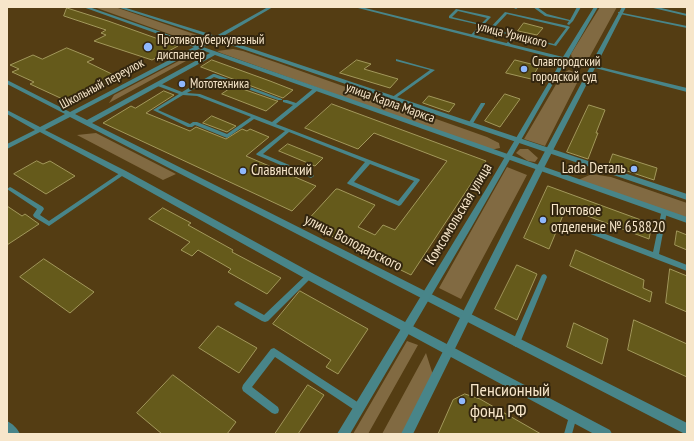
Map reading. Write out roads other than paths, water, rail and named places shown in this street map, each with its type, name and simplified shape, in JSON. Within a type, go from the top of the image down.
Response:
[{"type":"street","name":"улица Карла Маркса","points":[[85,7],[687,220]]},
{"type":"street","name":"улица Карла Маркса","points":[[119,7],[216,38],[687,197]]},
{"type":"street","name":"Школьный переулок","points":[[7,147],[216,38],[271,7]]},
{"type":"street","name":"улица Урицкого","points":[[356,7],[687,90]]},
{"type":"street","name":"Комсомольская улица","points":[[343,434],[596,7]]},
{"type":"street","points":[[408,434],[549,150],[624,7]]},
{"type":"street","points":[[651,7],[687,15]]},
{"type":"street","points":[[620,13],[687,27]]},
{"type":"street","points":[[88,122],[214,53]]},
{"type":"street","name":"улица Володарского","points":[[7,82],[687,429]]},
{"type":"street","points":[[7,112],[123,173],[309,276],[606,434]]},
{"type":"street","points":[[7,428],[14,434]]},
{"type":"lane","points":[[535,7],[546,15],[571,21]]},
{"type":"lane","points":[[568,25],[579,7]]},
{"type":"lane","points":[[472,36],[482,25],[489,17],[458,8],[450,17],[482,25]]},
{"type":"lane","points":[[506,13],[568,27],[555,44],[515,35],[491,29],[506,13]]},
{"type":"lane","points":[[541,21],[546,15]]},
{"type":"lane","points":[[507,45],[515,35]]},
{"type":"lane","points":[[393,99],[433,70],[397,60]]},
{"type":"lane","points":[[254,117],[227,136],[195,123],[190,126],[155,110],[214,75],[296,105]]},
{"type":"lane","points":[[157,84],[182,94],[198,95],[290,130],[369,161],[417,180],[399,204],[350,183],[369,161]]},
{"type":"lane","points":[[273,124],[316,89]]},
{"type":"lane","points":[[470,124],[483,104]]},
{"type":"lane","points":[[290,130],[259,154],[311,176]]},
{"type":"lane","points":[[10,189],[41,209],[36,215],[49,224],[123,173]]},
{"type":"lane","points":[[655,256],[664,211]]},
{"type":"lane","points":[[590,231],[687,268]]},
{"type":"lane","points":[[238,304],[265,319],[309,276]]},
{"type":"lane","points":[[516,343],[544,277]]},
{"type":"lane","points":[[275,410],[246,388],[274,352],[359,408]]},
{"type":"lane","points":[[568,434],[573,416]]},
{"type":"place","name":"Противотуберкулезный диспансер","points":[[148,47]]},
{"type":"place","name":"Славгородский городской суд","points":[[524,69]]},
{"type":"place","name":"Мототехника","points":[[182,84]]},
{"type":"place","name":"Lada Dеталь","points":[[634,169]]},
{"type":"place","name":"Славянский","points":[[243,171]]},
{"type":"place","name":"Почтовое отделение № 658820","points":[[543,220]]},
{"type":"place","name":"Пенсионный фонд РФ","points":[[462,401]]}]
